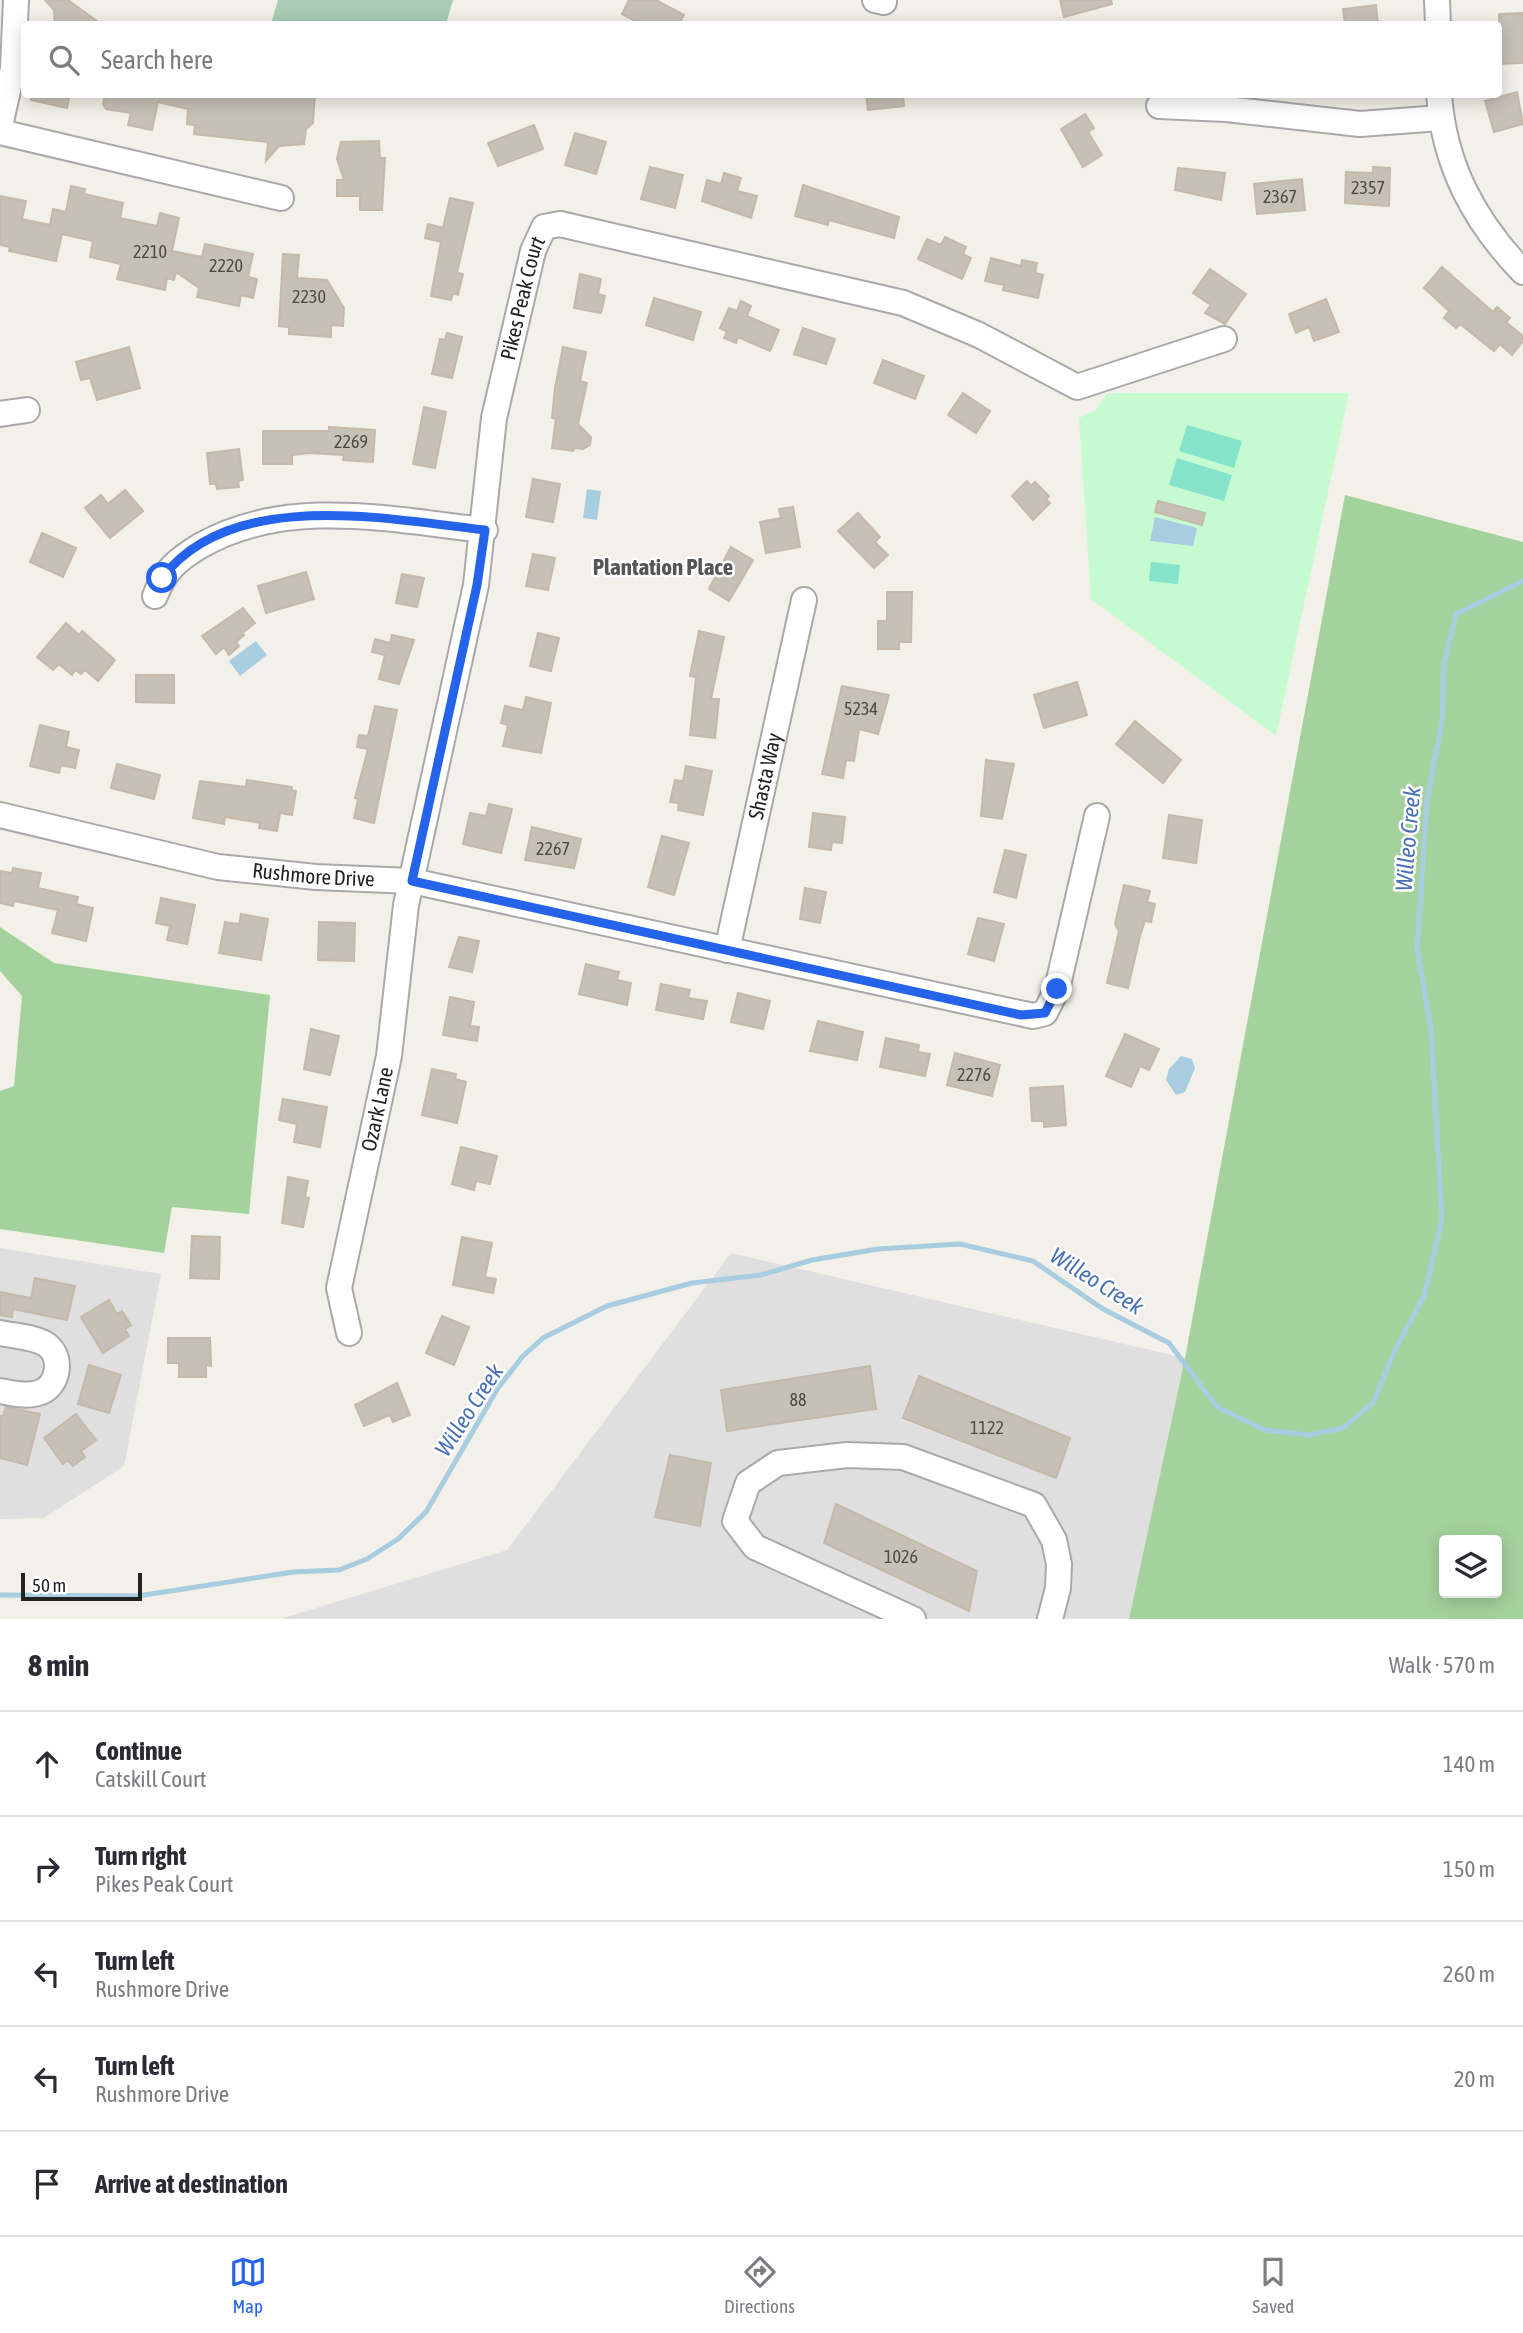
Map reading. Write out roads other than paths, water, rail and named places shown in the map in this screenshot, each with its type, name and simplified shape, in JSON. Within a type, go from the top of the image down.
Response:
[{"type":"street","points":[[0,126],[13,68],[16,0]]},
{"type":"street","points":[[1437,0],[1438,21]]},
{"type":"street","points":[[1159,106],[1226,109],[1360,124],[1440,106],[1447,151],[1467,199],[1496,243],[1523,272]]},
{"type":"street","points":[[0,132],[281,198]]},
{"type":"street","name":"Pikes Peak Court","points":[[412,881],[477,585],[485,530],[494,418],[533,251],[544,227],[560,224],[903,303],[979,335],[1077,387],[1224,339]]},
{"type":"street","points":[[0,414],[27,410]]},
{"type":"street","points":[[155,596],[162,578],[175,561],[214,539],[272,519],[330,515],[485,530]]},
{"type":"street","name":"Shasta Way","points":[[727,950],[804,600]]},
{"type":"street","name":"Rushmore Drive","points":[[0,815],[218,867],[304,876],[412,881],[1021,1015],[1045,1013],[1057,989],[1097,816]]},
{"type":"street","name":"Ozark Lane","points":[[349,1333],[339,1288],[389,1056],[406,905],[412,881]]},
{"type":"street","points":[[0,1333],[41,1342],[49,1346],[57,1361],[55,1376],[43,1392],[30,1395],[0,1391]]},
{"type":"street","points":[[913,1619],[755,1548],[735,1521],[748,1483],[778,1463],[847,1455],[902,1457],[1034,1505],[1055,1540],[1059,1564],[1058,1588],[1050,1619]]},
{"type":"water","points":[[587,489],[601,491],[597,520],[583,518]]},
{"type":"water","points":[[1155,517],[1197,528],[1193,546],[1150,541]]},
{"type":"water","points":[[256,641],[267,655],[240,676],[229,661]]},
{"type":"water","points":[[1181,1056],[1192,1059],[1195,1068],[1185,1092],[1176,1095],[1166,1080],[1169,1069]]},
{"type":"waterway","name":"Willeo Creek","points":[[0,1595],[138,1596],[293,1572],[339,1570],[367,1559],[398,1539],[426,1512],[498,1388],[523,1356],[543,1338],[607,1306],[692,1283],[761,1275],[812,1260],[878,1249],[960,1244],[1033,1261],[1103,1309],[1169,1343],[1217,1407],[1265,1430],[1309,1435],[1343,1428],[1373,1403],[1395,1350],[1424,1296],[1442,1219],[1431,1029],[1417,949],[1427,801],[1442,721],[1444,663],[1456,614],[1523,581]]},
{"type":"district","name":"Plantation Place","points":[[663,567]]}]
